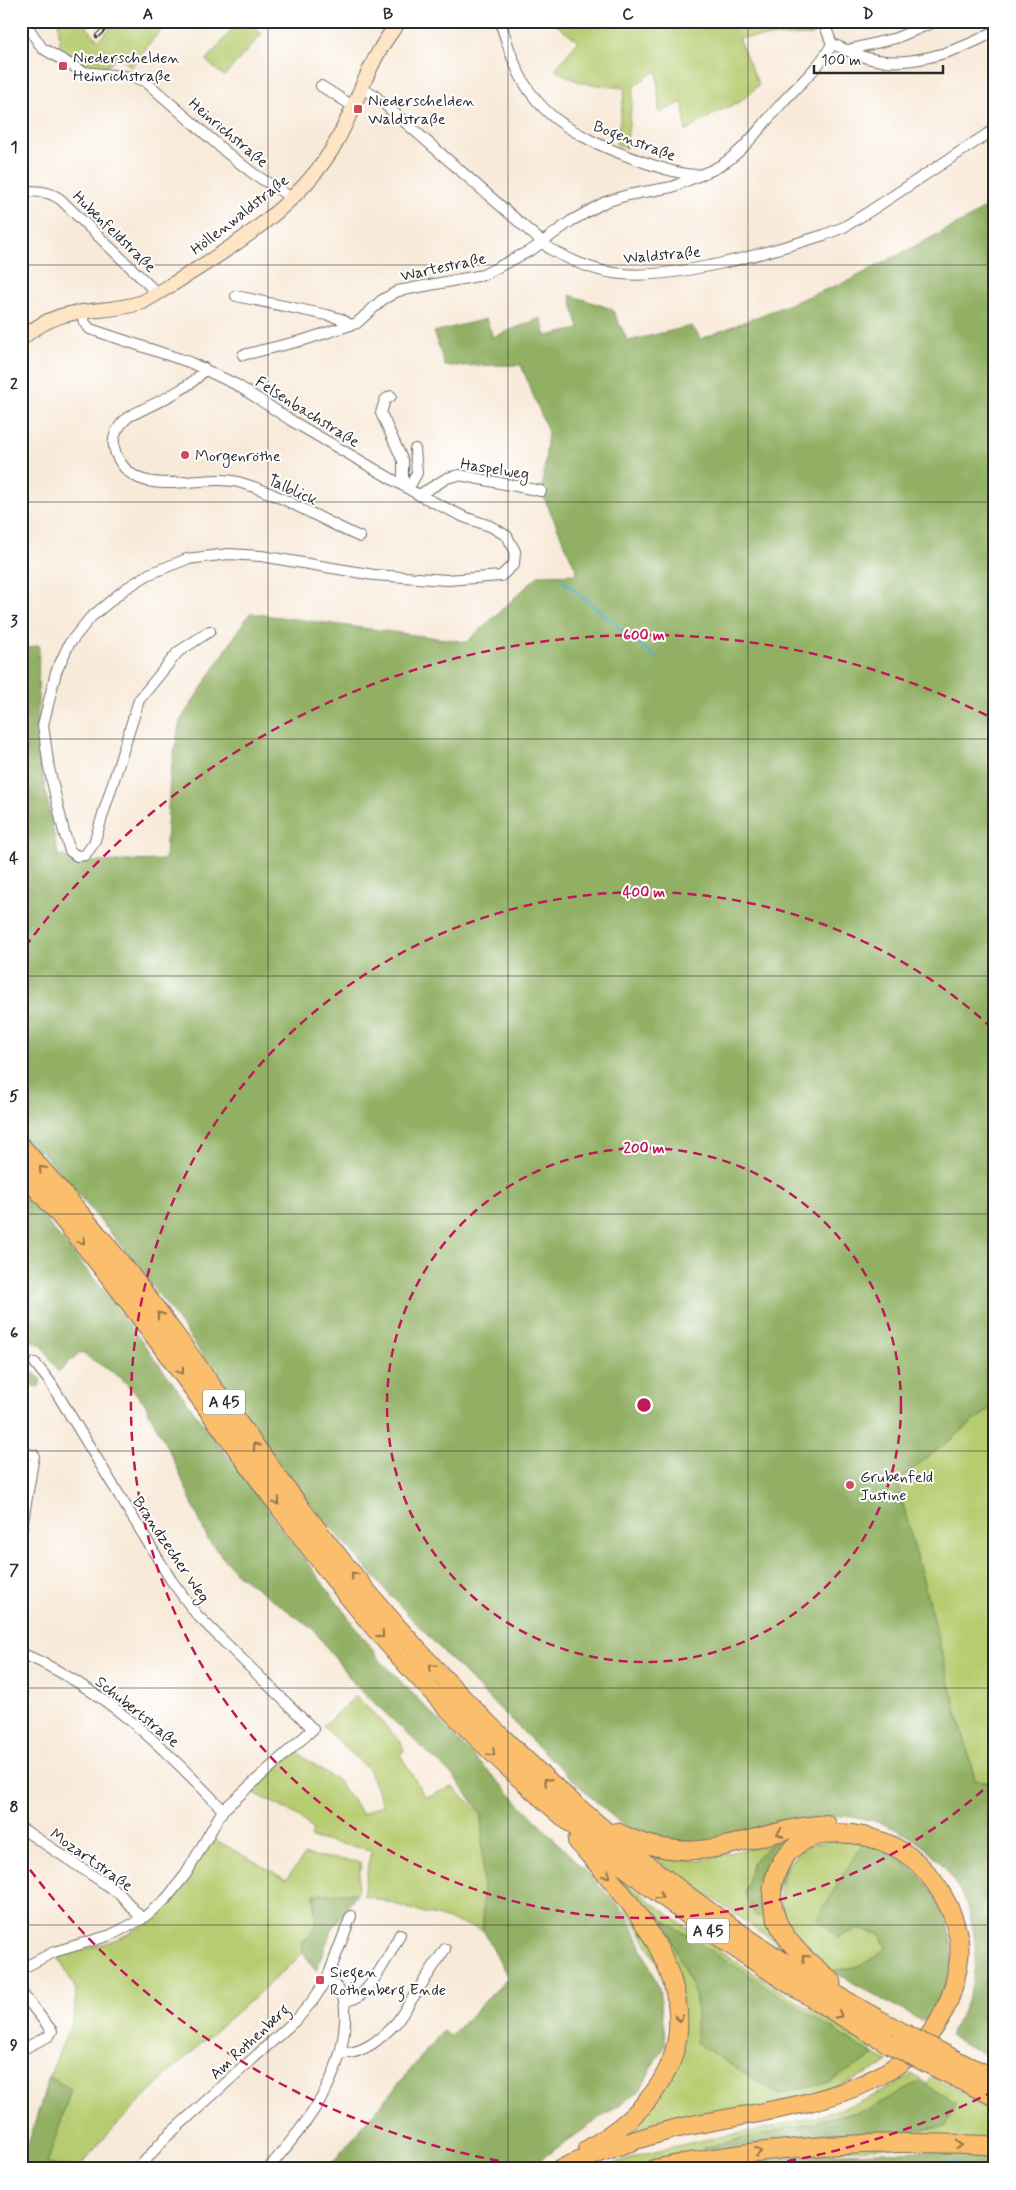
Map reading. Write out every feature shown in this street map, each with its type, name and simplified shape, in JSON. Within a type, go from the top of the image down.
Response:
[{"type":"highway","name":"A 45","points":[[21,1146],[98,1260],[322,1563],[360,1611],[465,1727],[541,1799],[630,1873],[708,1931],[774,1976],[889,2044],[962,2072],[995,2078]]},
{"type":"highway","name":"A 45","points":[[21,1171],[57,1198],[137,1284],[290,1494],[385,1613],[480,1718],[584,1813],[712,1914],[809,1978],[902,2032],[962,2072],[995,2097]]},
{"type":"highway","points":[[541,1799],[616,1886],[650,1932],[671,1976],[678,2006],[679,2021],[676,2050],[672,2062],[652,2098],[616,2131],[552,2169]]},
{"type":"highway","points":[[582,2169],[658,2142],[838,2104],[883,2084],[923,2054],[942,2032],[953,2015],[965,1982],[967,1952],[966,1937],[959,1910],[953,1896],[937,1872],[916,1851],[879,1831],[849,1825],[820,1825],[711,1850],[673,1851],[652,1847],[625,1837],[584,1813]]},
{"type":"highway","points":[[560,2169],[619,2145],[655,2134],[799,2105],[858,2087],[895,2067],[910,2056],[939,2020],[953,1990],[960,1955],[952,1914],[933,1880],[918,1863],[902,1851],[864,1835],[825,1833],[811,1837],[789,1852],[777,1870],[772,1892],[776,1918],[786,1936],[806,1959],[884,2022]]},
{"type":"highway","points":[[654,2169],[728,2156],[833,2145],[922,2143],[995,2146]]},
{"type":"street","name":"Höllenwaldstraße","points":[[21,339],[43,322],[59,316],[81,311],[130,306],[157,294],[215,257],[292,198],[330,152],[379,51],[400,21]]},
{"type":"street","name":"Bogenstraße","points":[[500,21],[529,91],[553,116],[580,135],[643,162],[676,172],[701,175]]},
{"type":"street","points":[[823,21],[832,44],[860,56],[878,60],[906,60],[948,53],[970,45],[995,31]]},
{"type":"street","points":[[848,50],[896,38],[934,22]]},
{"type":"street","name":"Heinrichstraße","points":[[25,23],[42,48],[83,72],[132,76],[145,81],[227,153],[254,174],[292,198]]},
{"type":"street","points":[[701,175],[730,157],[750,139],[816,68],[832,44]]},
{"type":"street","points":[[321,86],[353,106]]},
{"type":"street","name":"Waldstraße","points":[[361,88],[375,96],[542,242],[566,258],[600,271],[616,274],[658,273],[695,268],[801,242],[844,227],[921,179],[995,129]]},
{"type":"street","name":"Wartestraße","points":[[243,355],[350,326],[357,323],[382,300],[398,290],[483,275],[498,269],[542,242],[571,221],[605,202],[628,195],[672,187],[701,175]]},
{"type":"street","name":"Hubenfeldstraße","points":[[21,192],[33,190],[50,192],[60,198],[157,294]]},
{"type":"street","points":[[236,296],[327,315],[341,319],[350,326]]},
{"type":"street","name":"Felsenbachstraße","points":[[81,311],[84,322],[90,330],[204,368],[237,385],[292,422],[419,495],[464,518],[490,526],[507,536],[515,551],[514,564],[501,576],[447,580],[374,575],[261,556],[229,554],[186,559],[149,574],[125,589],[90,618],[69,644],[56,672],[48,697],[43,725],[45,749],[64,832],[70,851],[77,856],[85,855],[94,843],[139,700],[178,652],[210,631]]},
{"type":"street","name":"Talblick","points":[[204,368],[202,374],[190,383],[128,417],[115,431],[115,452],[124,467],[138,478],[154,483],[216,480],[235,482],[278,497],[360,537]]},
{"type":"street","points":[[391,396],[385,400],[380,413],[403,461],[406,487]]},
{"type":"street","points":[[406,487],[417,473],[415,449]]},
{"type":"street","name":"Haspelweg","points":[[419,495],[447,478],[459,475],[541,491]]},
{"type":"street","name":"Brandzecher Weg","points":[[35,1363],[50,1382],[171,1580],[197,1614],[313,1729],[223,1810]]},
{"type":"street","points":[[21,1454],[34,1455],[21,1533]]},
{"type":"street","name":"Schubertstraße","points":[[21,1653],[65,1674],[113,1705],[179,1763],[223,1810]]},
{"type":"street","points":[[21,1969],[54,1952],[111,1935],[142,1919],[166,1899],[186,1874],[223,1810]]},
{"type":"street","name":"Mozartstraße","points":[[21,1828],[119,1893],[142,1919]]},
{"type":"street","name":"Am Rothenberg","points":[[138,2169],[166,2138],[298,2018],[314,1999],[327,1979],[351,1916]]},
{"type":"street","points":[[345,2001],[364,1992],[392,1950],[400,1934]]},
{"type":"street","points":[[342,2053],[351,2054],[363,2050],[397,2022],[445,1949]]},
{"type":"street","points":[[268,2169],[322,2097],[337,2068],[342,2053],[345,2001],[338,1986],[327,1979]]},
{"type":"street","points":[[21,1992],[52,2030],[49,2036],[21,2050]]},
{"type":"green space","points":[[58,21],[93,21],[87,27],[98,40],[118,21],[168,21],[131,67],[119,56],[104,69],[84,69],[60,47]]},
{"type":"green space","points":[[239,21],[247,21],[262,34],[224,76],[206,61]]},
{"type":"green space","points":[[551,21],[822,21],[813,35],[738,38],[759,85],[741,101],[717,112],[686,131],[683,102],[659,113],[657,70],[634,86],[626,148],[616,144],[625,88],[581,83],[555,70],[578,41]]},
{"type":"green space","points":[[995,200],[995,1405],[897,1481],[975,1780],[995,1783],[995,2060],[949,2036],[965,2006],[970,1990],[974,1974],[975,1941],[972,1924],[963,1897],[953,1879],[932,1854],[916,1841],[897,1830],[867,1819],[846,1816],[819,1817],[730,1837],[688,1842],[667,1841],[647,1836],[617,1820],[558,1766],[480,1689],[426,1634],[349,1549],[288,1475],[141,1271],[40,1150],[21,1169],[21,650],[39,645],[37,747],[58,855],[88,862],[165,860],[170,775],[180,721],[250,613],[467,642],[539,575],[578,574],[542,493],[548,432],[521,365],[445,366],[434,332],[486,319],[493,337],[541,318],[546,336],[579,329],[570,295],[612,309],[628,341],[692,326],[701,339],[850,280],[971,217]]},
{"type":"green space","points":[[21,1191],[101,1287],[381,1661],[627,1914],[659,1988],[666,2044],[638,2092],[528,2168],[327,2169],[443,2031],[450,2036],[508,1978],[483,1930],[482,1814],[455,1778],[356,1686],[313,1629],[236,1573],[208,1540],[175,1463],[144,1402],[120,1377],[80,1352],[58,1372],[42,1345],[25,1339],[21,1343]]},
{"type":"green space","points":[[21,1364],[41,1379],[39,1387],[21,1384]]},
{"type":"green space","points":[[995,1405],[995,1783],[975,1780],[897,1481]]},
{"type":"green space","points":[[356,1696],[401,1742],[404,1751],[400,1754],[425,1797],[453,1787],[482,1814],[483,1930],[363,1895],[371,1850],[311,1838],[313,1830],[297,1815],[250,1791],[295,1751],[338,1781],[362,1814],[383,1804],[368,1769],[323,1726]]},
{"type":"green space","points":[[797,1835],[768,1915],[756,1917],[745,1894],[752,1863],[771,1843]]},
{"type":"green space","points":[[212,1838],[286,1879],[305,1855],[361,1862],[357,1893],[314,1894],[316,1927],[301,1944],[303,1952],[294,1962],[155,2086],[79,2167],[47,2164],[71,2090],[49,2077],[74,2016],[76,1990],[58,1957],[124,1936],[153,1918],[186,1881]]},
{"type":"green space","points":[[833,1840],[863,1842],[857,1929],[881,1934],[886,1950],[860,1966],[832,1971],[808,1950],[791,1931],[783,1914],[780,1892],[785,1871],[798,1854],[807,1847]]},
{"type":"green space","points":[[863,1842],[898,1857],[909,1865],[929,1887],[943,1913],[951,1941],[952,1955],[950,1970],[933,2017],[920,2020],[832,1971],[860,1966],[886,1949],[880,1934],[857,1929],[838,1937],[817,1918]]},
{"type":"green space","points":[[771,1843],[752,1863],[768,1915],[785,1949],[645,1851],[674,1859],[700,1860]]},
{"type":"green space","points":[[599,1862],[632,1888],[734,1960],[803,2005],[874,2047],[871,2053],[888,2062],[881,2067],[824,2092],[615,2140],[656,2096],[680,2000]],"holes":[[[665,1921],[779,2094],[697,2043],[696,1998]]]},
{"type":"green space","points":[[357,1893],[331,1931],[316,1971],[303,1952],[301,1944],[316,1927],[314,1894]]},
{"type":"green space","points":[[664,1920],[874,2056],[827,2083],[779,2094],[696,2043],[696,1998]]},
{"type":"green space","points":[[912,2074],[928,2083],[931,2077],[995,2107],[995,2141],[674,2159],[626,2169],[599,2169],[638,2156],[678,2146],[800,2120],[840,2109],[877,2094]],"holes":[[[867,2110],[945,2127],[706,2148]]]},
{"type":"green space","points":[[49,2077],[71,2089],[47,2164],[81,2169],[21,2169],[21,2154],[26,2151]]},
{"type":"green space","points":[[920,2081],[956,2103],[945,2127],[701,2149],[867,2110]]},
{"type":"green space","points":[[922,2151],[995,2156],[995,2169],[694,2169],[779,2157],[836,2153]]},
{"type":"waterway","points":[[562,580],[656,658]]},
{"type":"waterway","points":[[912,2169],[959,2162]]},
{"type":"railway","points":[[97,36],[113,21]]},
{"type":"place","name":"Niederschelden Heinrichstraße","points":[[63,66]]},
{"type":"place","name":"Niederschelden Waldstraße","points":[[358,109]]},
{"type":"place","name":"Morgenröthe","points":[[185,455]]},
{"type":"place","name":"Grubenfeld Justine","points":[[850,1485]]},
{"type":"place","name":"Siegen Rothenberg Ende","points":[[320,1980]]}]
